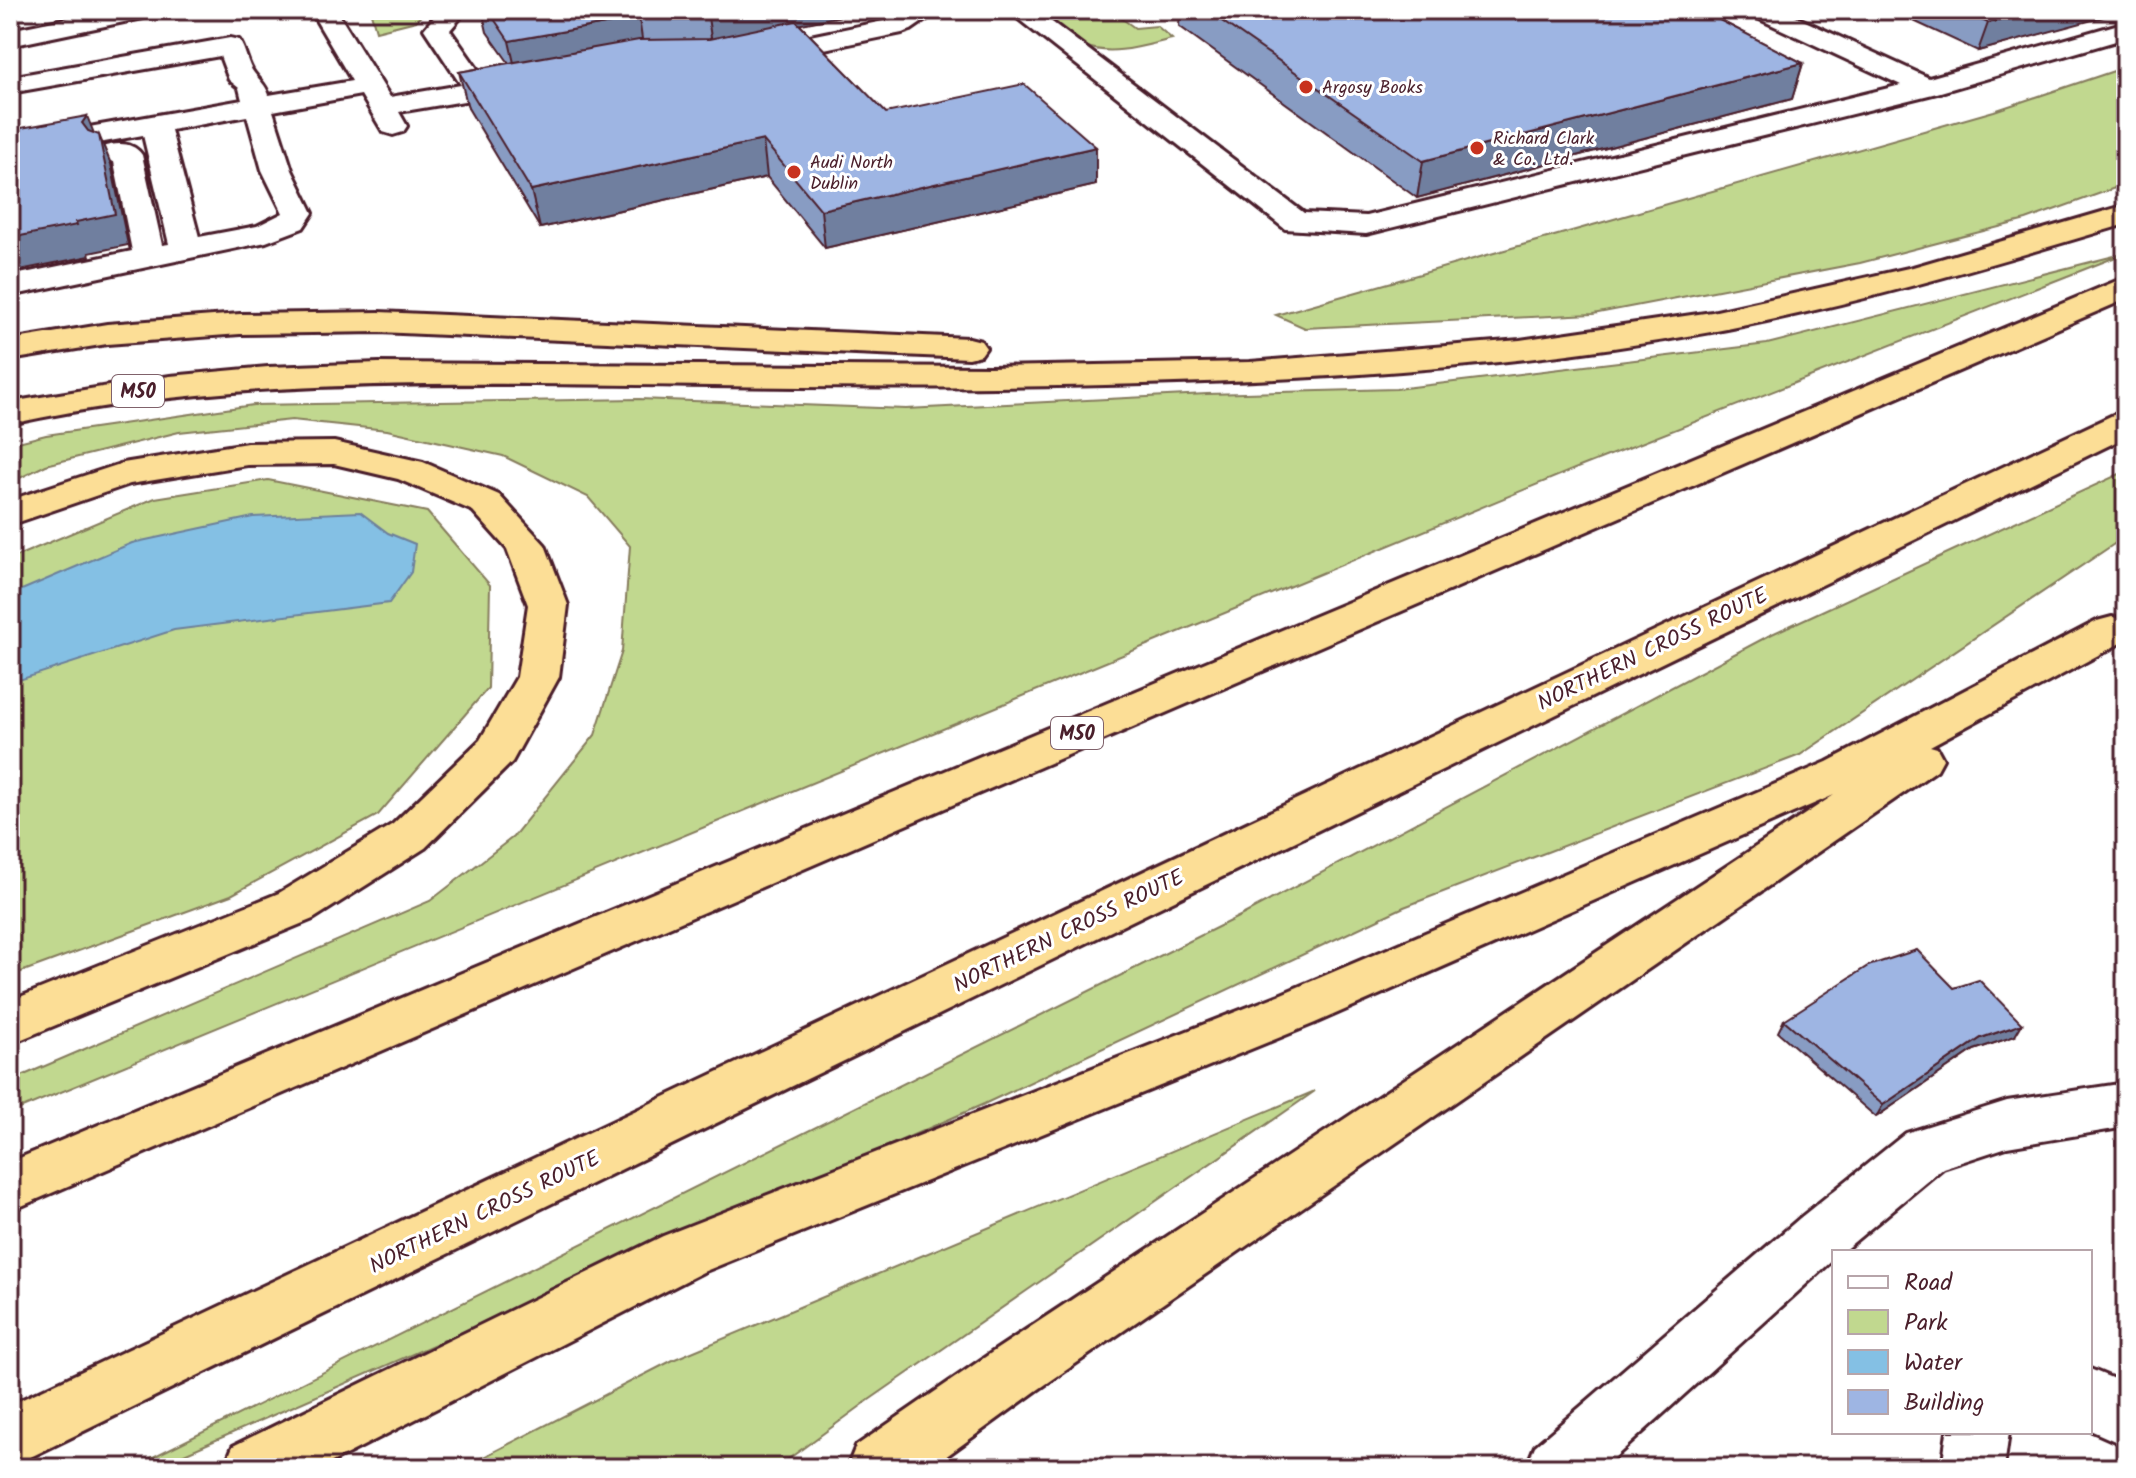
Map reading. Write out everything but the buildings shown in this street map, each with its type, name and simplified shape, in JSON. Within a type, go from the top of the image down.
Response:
[{"type":"highway","points":[[10,350],[107,334],[240,324],[379,322],[760,341],[1378,362],[1520,350],[1712,322],[1920,275],[2126,214]]},
{"type":"highway","name":"M50","points":[[19,1184],[2126,287]]},
{"type":"highway","name":"M50","points":[[10,413],[170,387],[331,375],[990,377],[1250,372],[1378,362]]},
{"type":"highway","name":"NORTHERN CROSS ROUTE","points":[[10,1437],[2126,423]]},
{"type":"highway","points":[[10,513],[123,474],[247,454],[334,453],[410,470],[486,503],[525,545],[548,605],[538,677],[496,751],[409,836],[296,906],[10,1023]]},
{"type":"highway","points":[[255,1468],[683,1254],[1297,1009],[1843,773],[2119,626]]},
{"type":"highway","points":[[878,1468],[1015,1371],[2119,626]]},
{"type":"street","points":[[323,10],[381,106]]},
{"type":"street","points":[[454,10],[437,29],[478,90]]},
{"type":"street","points":[[742,58],[902,25],[912,16],[927,10]]},
{"type":"street","points":[[1020,10],[1296,222],[1366,225],[1927,87],[2126,30]]},
{"type":"street","points":[[1760,10],[1927,87]]},
{"type":"street","points":[[10,18],[133,11]]},
{"type":"street","points":[[10,38],[133,11]]},
{"type":"street","points":[[10,85],[230,46],[243,80]]},
{"type":"street","points":[[10,286],[266,233],[292,221],[298,213],[277,170],[251,83],[243,80],[212,86]]},
{"type":"street","points":[[10,150],[257,108],[381,106],[478,90],[487,93],[535,85]]},
{"type":"street","points":[[10,123],[57,115]]},
{"type":"street","points":[[155,124],[186,248]]},
{"type":"street","points":[[112,153],[127,155],[149,255]]},
{"type":"street","points":[[1557,1468],[1830,1244],[1925,1150],[2007,1124],[2126,1105]]},
{"type":"street","points":[[2092,1399],[2126,1416]]},
{"type":"street","points":[[1973,1468],[1978,1434]]},
{"type":"green space","points":[[370,10],[426,10],[416,21],[376,31]]},
{"type":"green space","points":[[1041,10],[1110,10],[1135,28],[1157,26],[1172,39],[1129,49],[1095,49],[1074,39]]},
{"type":"green space","points":[[2126,67],[2126,184],[2026,220],[1860,263],[1593,314],[1305,328],[1276,315],[1994,111]]},
{"type":"green space","points":[[2126,253],[1577,468],[10,1113],[10,1081],[430,901],[513,837],[595,735],[622,651],[630,546],[588,497],[503,456],[387,430],[292,420],[179,432],[46,465],[10,483],[10,444],[46,435],[253,405],[639,399],[906,409],[1207,394],[1396,389],[1767,344]]},
{"type":"green space","points":[[2126,471],[2126,536],[1800,755],[1404,907],[984,1104],[152,1468],[131,1468],[1244,914],[1772,634]]},
{"type":"green space","points":[[268,480],[427,512],[490,585],[488,688],[378,815],[231,895],[10,976],[10,559],[155,498]]},
{"type":"green space","points":[[1315,1091],[869,1400],[776,1468],[462,1468],[675,1359]]},
{"type":"water","points":[[360,512],[388,533],[415,544],[411,572],[389,603],[174,630],[10,683],[10,595],[132,543],[253,517]]},
{"type":"place","name":"Argosy Books","points":[[1306,87]]},
{"type":"place","name":"Richard Clark & Co. Ltd.","points":[[1477,148]]},
{"type":"place","name":"Audi North Dublin","points":[[794,172]]}]
